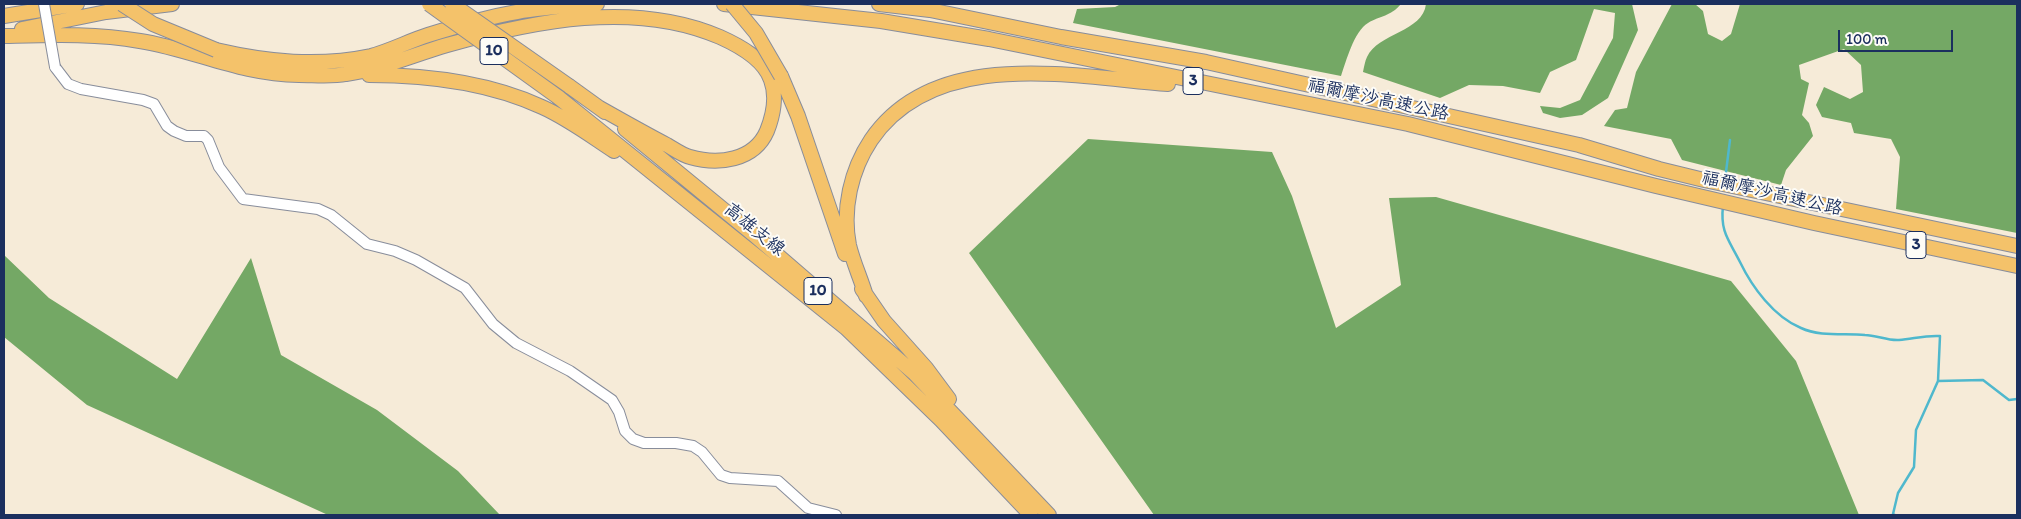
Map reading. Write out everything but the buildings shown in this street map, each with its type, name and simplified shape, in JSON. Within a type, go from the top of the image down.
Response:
[{"type":"highway","points":[[4,16],[77,4]]},
{"type":"highway","points":[[122,4],[153,24],[216,50],[253,59],[293,64],[330,62],[372,55],[429,35],[516,12],[556,6],[597,4]]},
{"type":"highway","points":[[4,35],[106,12],[172,4]]},
{"type":"highway","name":"高雄支線","points":[[429,4],[558,97],[674,188],[846,328],[948,427],[1031,515]]},
{"type":"highway","name":"高雄支線","points":[[452,4],[598,107],[753,234],[914,373],[978,438],[1049,515]]},
{"type":"highway","name":"福爾摩沙高速公路","points":[[724,4],[881,21],[988,39],[1408,124],[1814,223],[2017,266]]},
{"type":"highway","points":[[732,4],[756,33],[781,76],[798,116],[848,261],[866,296],[884,321],[926,368],[978,438]]},
{"type":"highway","name":"福爾摩沙高速公路","points":[[879,4],[930,10],[1061,37],[1206,62],[1579,145],[1658,169],[1820,206],[2017,246]]},
{"type":"highway","points":[[905,4],[930,10]]},
{"type":"highway","points":[[344,75],[381,67],[447,45],[546,21],[580,18],[647,19],[681,25],[735,44],[753,56],[766,70],[772,81],[775,97],[771,120],[763,139],[746,155],[722,162],[688,157],[598,107]]},
{"type":"highway","points":[[4,35],[108,36],[143,41],[259,73],[413,75],[456,81],[508,95],[542,107],[620,155],[660,185],[674,188]]},
{"type":"highway","points":[[866,296],[849,246],[848,197],[854,176],[865,150],[876,134],[895,114],[920,95],[966,79],[1019,74],[1116,78],[1181,85],[1202,83]]},
{"type":"street","points":[[44,4],[55,67],[68,84],[81,89],[143,100],[154,104],[167,126],[186,136],[204,136],[208,140],[219,167],[243,199],[318,209],[331,215],[367,244],[409,257],[465,288],[493,324],[516,343],[570,371],[612,400],[619,412],[625,431],[633,439],[644,443],[676,443],[693,446],[702,452],[721,475],[730,478],[778,481],[808,508],[836,515]]},
{"type":"green space","points":[[1121,4],[1401,4],[1393,11],[1363,27],[1351,47],[1341,76],[1073,23],[1077,9],[1115,7]]},
{"type":"green space","points":[[1426,4],[1632,4],[1638,30],[1608,98],[1582,115],[1560,118],[1543,113],[1540,106],[1560,108],[1580,100],[1613,38],[1615,13],[1594,9],[1576,60],[1550,72],[1540,93],[1503,86],[1469,85],[1440,98],[1363,72],[1366,59],[1373,49],[1417,21],[1423,13]]},
{"type":"green space","points":[[1672,4],[1695,4],[1703,11],[1708,34],[1722,41],[1731,34],[1740,4],[2017,4],[2017,233],[1896,209],[1900,157],[1891,139],[1854,133],[1851,123],[1822,117],[1816,105],[1824,87],[1850,99],[1863,92],[1861,65],[1844,49],[1799,65],[1801,79],[1809,83],[1802,115],[1809,123],[1813,136],[1786,170],[1781,185],[1682,160],[1671,139],[1604,126],[1615,110],[1627,108],[1636,72]]},
{"type":"green space","points":[[1088,139],[1272,152],[1292,196],[1336,328],[1401,285],[1389,198],[1436,197],[1731,281],[1796,361],[1859,515],[1154,515],[969,253]]},
{"type":"green space","points":[[4,255],[49,298],[177,379],[251,258],[281,355],[377,410],[458,471],[500,515],[328,515],[87,405],[4,337]]},
{"type":"waterway","points":[[1725,180],[1730,140]]},
{"type":"waterway","points":[[1723,206],[1724,229],[1745,272],[1757,291],[1782,317],[1808,331],[1824,334],[1869,335],[1895,340],[1940,336],[1938,381]]},
{"type":"waterway","points":[[1895,515],[1893,514],[1898,493],[1914,467],[1916,430],[1938,381],[1983,380],[2009,400],[2017,399]]}]
